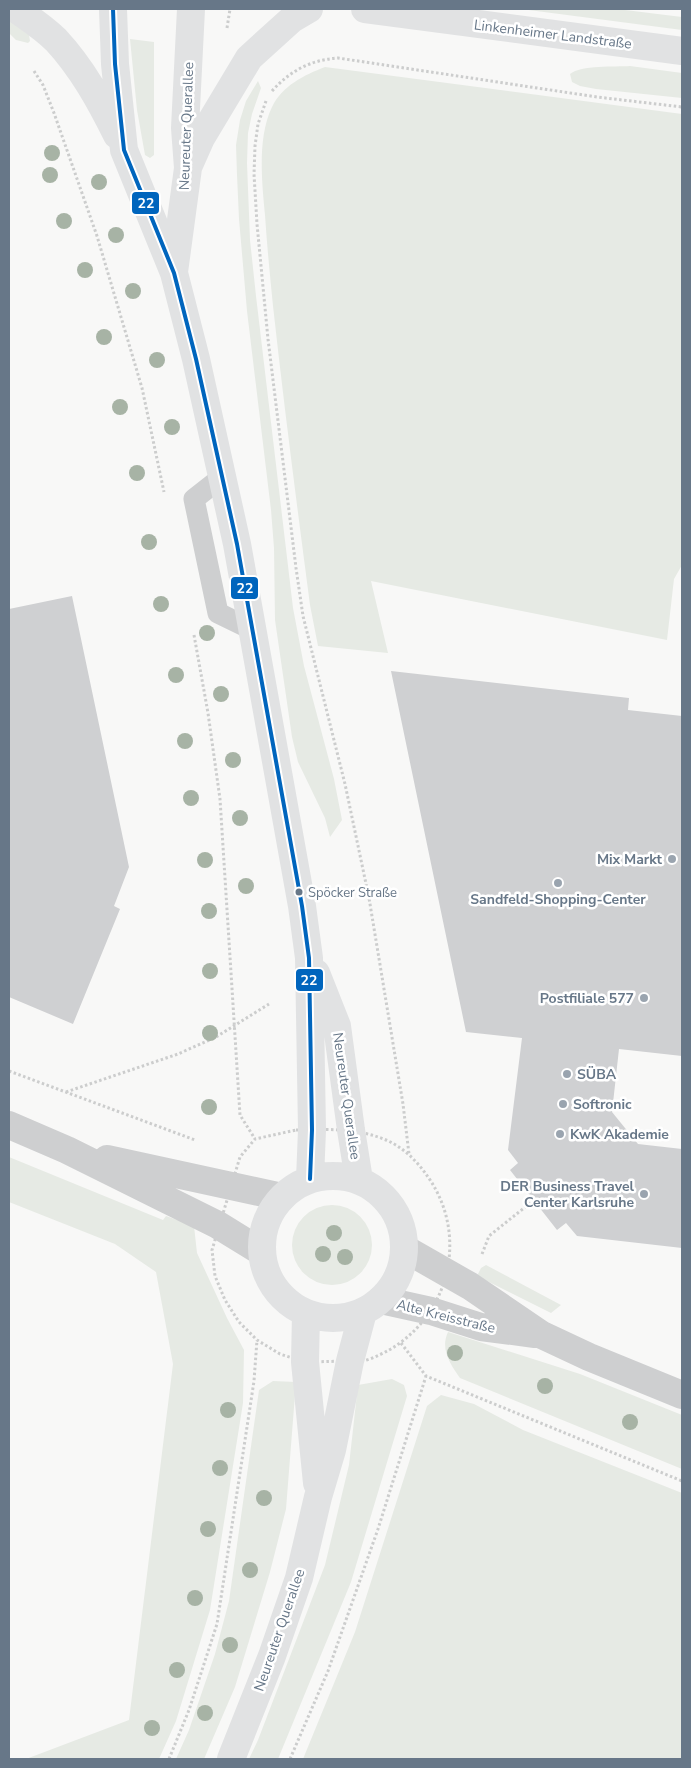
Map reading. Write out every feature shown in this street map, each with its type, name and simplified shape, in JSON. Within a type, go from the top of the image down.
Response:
[{"type":"street","points":[[16,9],[56,40],[86,79],[97,95],[124,150]]},
{"type":"street","name":"Neureuter Querallee","points":[[113,9],[115,64],[124,150],[174,274],[196,359],[237,544],[302,906],[309,958],[312,1130],[310,1179]]},
{"type":"street","name":"Neureuter Querallee","points":[[174,274],[188,168],[185,128],[191,9]]},
{"type":"street","points":[[188,168],[201,138],[249,58],[292,19],[309,9]]},
{"type":"street","name":"Linkenheimer Landstraße","points":[[365,9],[682,50]]},
{"type":"street","name":"Neureuter Querallee","points":[[309,958],[337,1026],[359,1180]]},
{"type":"street","points":[[9,1125],[67,1150],[218,1225],[262,1252]]},
{"type":"street","points":[[67,1150],[282,1198]]},
{"type":"street","name":"Neureuter Querallee","points":[[326,1176],[343,1176],[359,1180],[374,1188],[388,1200],[397,1214],[403,1231],[405,1249],[402,1268],[394,1286],[372,1306],[344,1318],[325,1318],[306,1313],[289,1303],[275,1289],[266,1271],[262,1252],[263,1232],[270,1213],[294,1187],[310,1179],[326,1176]]},
{"type":"street","name":"Alte Kreisstraße","points":[[405,1249],[470,1286],[542,1335],[589,1357],[682,1395]]},
{"type":"street","name":"Neureuter Querallee","points":[[231,1759],[272,1656],[299,1578],[318,1497],[332,1450],[350,1361],[372,1306]]},
{"type":"street","name":"Alte Kreisstraße","points":[[372,1306],[431,1311],[481,1327],[542,1335]]},
{"type":"street","name":"Neureuter Querallee","points":[[306,1313],[305,1362],[318,1497]]},
{"type":"path","points":[[226,31],[230,9]]},
{"type":"path","points":[[270,93],[280,82],[299,69],[320,60],[338,58],[682,107]]},
{"type":"path","points":[[33,68],[43,84],[97,236],[142,388],[164,495]]},
{"type":"path","points":[[267,100],[258,124],[255,146],[254,174],[257,224],[268,339],[296,568],[303,616],[345,784],[369,898],[403,1104],[409,1154]]},
{"type":"path","points":[[193,631],[207,705],[220,799],[240,1115],[255,1139]]},
{"type":"path","points":[[66,1093],[178,1054],[216,1037],[269,1004]]},
{"type":"path","points":[[9,1071],[203,1144]]},
{"type":"path","points":[[481,1256],[489,1236],[534,1200]]},
{"type":"path","points":[[169,1759],[189,1710],[217,1624],[254,1381],[257,1340]]},
{"type":"path","points":[[401,1343],[426,1376],[682,1481]]},
{"type":"path","points":[[290,1759],[328,1671],[378,1529],[426,1376]]},
{"type":"shaded area","points":[[521,9],[617,9],[682,17],[682,30]]},
{"type":"shaded area","points":[[9,20],[29,35],[30,41],[28,43],[16,40],[9,33]]},
{"type":"shaded area","points":[[130,39],[154,42],[154,155],[150,158],[145,155],[137,110]]},
{"type":"shaded area","points":[[630,66],[682,73],[682,98],[580,86],[572,82],[570,74],[582,69]]},
{"type":"shaded area","points":[[325,67],[682,114],[682,565],[674,579],[667,640],[371,581],[388,653],[318,646],[310,605],[277,343],[263,189],[262,146],[267,119],[276,100],[294,82]]},
{"type":"shaded area","points":[[258,81],[261,88],[248,133],[247,163],[250,240],[293,608],[304,666],[334,779],[342,820],[330,837],[325,818],[298,762],[292,737],[275,620],[274,548],[271,510],[247,311],[239,219],[236,145],[240,120],[246,101]]},
{"type":"shaded area","points":[[9,1157],[163,1220],[166,1216],[194,1226],[197,1253],[244,1350],[243,1403],[210,1610],[176,1721],[159,1759],[26,1759],[129,1720],[173,1364],[156,1272],[115,1244],[9,1202]]},
{"type":"shaded area","points":[[332,1205],[347,1208],[360,1217],[369,1230],[372,1245],[369,1260],[360,1273],[347,1282],[332,1285],[317,1282],[304,1273],[295,1260],[292,1245],[295,1230],[304,1217],[317,1208]]},
{"type":"shaded area","points":[[486,1265],[561,1305],[551,1313],[477,1276],[481,1268]]},
{"type":"shaded area","points":[[448,1332],[580,1374],[682,1415],[682,1469],[460,1378],[447,1356],[445,1344]]},
{"type":"shaded area","points":[[392,1379],[404,1385],[407,1396],[351,1582],[278,1759],[249,1759],[325,1565],[349,1465],[358,1385]]},
{"type":"shaded area","points":[[273,1381],[296,1382],[286,1509],[270,1572],[235,1687],[204,1759],[176,1759],[189,1730],[215,1654],[229,1601],[259,1390]]},
{"type":"shaded area","points":[[441,1395],[474,1404],[523,1430],[682,1493],[682,1759],[303,1759],[355,1632],[427,1406]]},
{"type":"building","points":[[72,596],[129,867],[114,906],[120,909],[73,1024],[9,997],[9,609]]},
{"type":"building","name":"Sandfeld-Shopping-Center","points":[[391,671],[629,698],[628,710],[682,716],[682,1056],[619,1049],[612,1112],[638,1144],[682,1149],[682,1248],[577,1236],[566,1223],[557,1230],[510,1170],[518,1163],[508,1150],[522,1038],[466,1032]]},
{"type":"transit line","name":"22","points":[[113,9],[115,64],[124,150],[174,273],[196,359],[237,544],[302,906],[309,958],[312,1130],[310,1179]]},
{"type":"place","name":"Mix Markt","points":[[672,859]]},
{"type":"place","name":"Sandfeld-Shopping-Center","points":[[558,883]]},
{"type":"place","name":"Spöcker Straße","points":[[299,892]]},
{"type":"place","name":"Postfiliale 577","points":[[644,998]]},
{"type":"place","name":"SÜBA","points":[[567,1074]]},
{"type":"place","name":"Softronic","points":[[563,1104]]},
{"type":"place","name":"KwK Akademie","points":[[560,1134]]},
{"type":"place","name":"DER Business Travel Center Karlsruhe","points":[[644,1194]]}]
